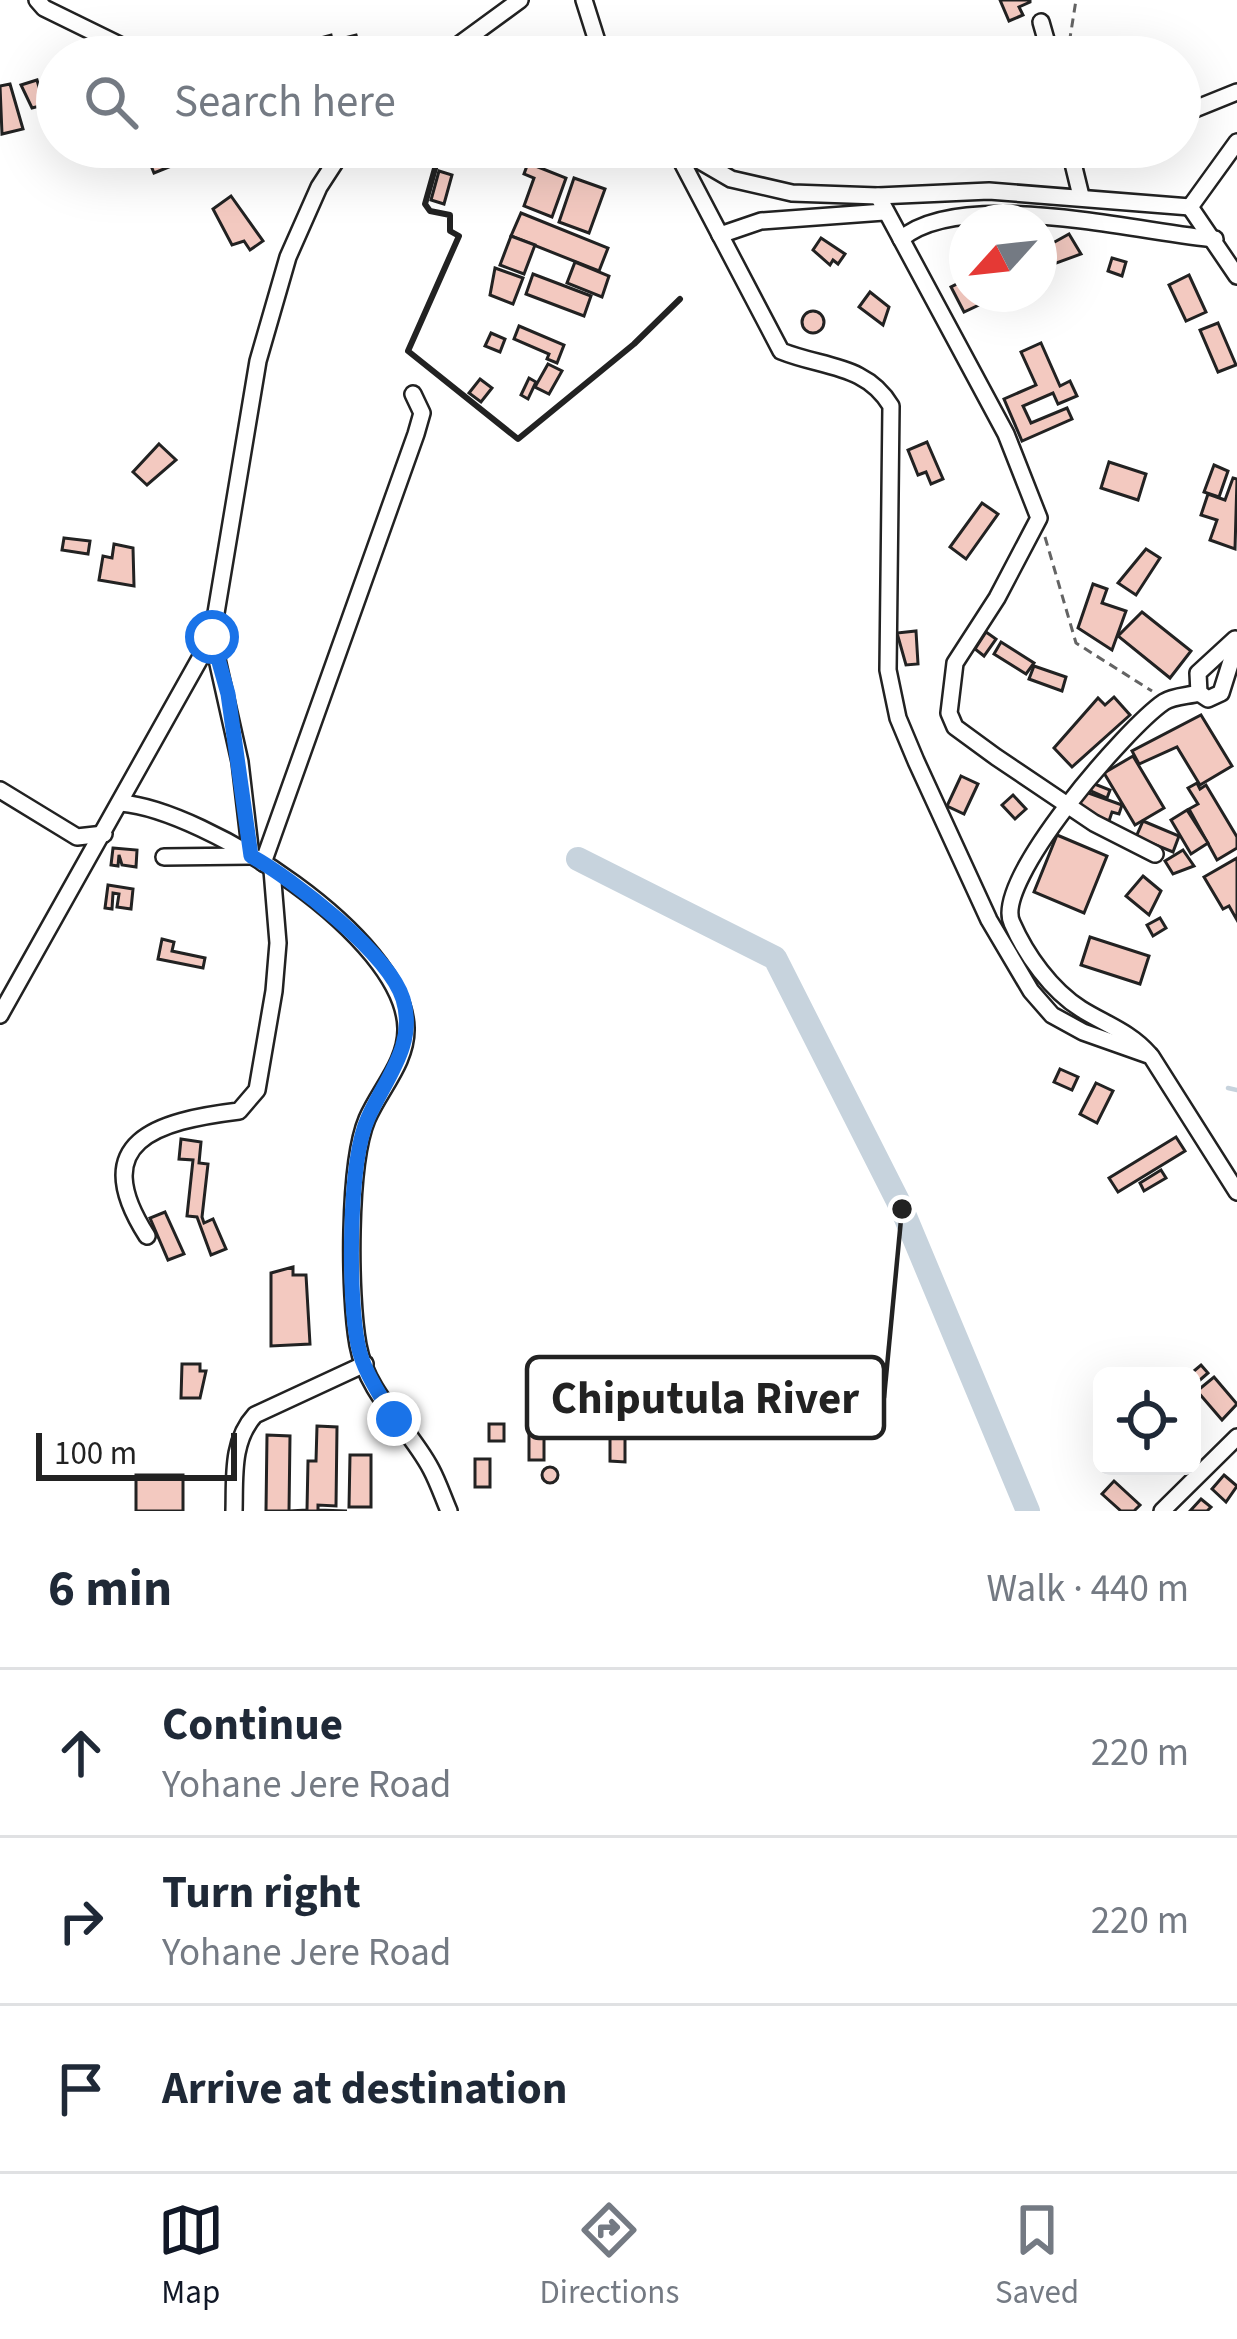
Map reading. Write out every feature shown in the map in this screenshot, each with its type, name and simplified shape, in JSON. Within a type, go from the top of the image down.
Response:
[{"type":"street","points":[[38,0],[44,8],[101,36]]},
{"type":"street","points":[[471,36],[520,0]]},
{"type":"street","points":[[584,0],[595,36]]},
{"type":"street","points":[[1041,22],[1045,36]]},
{"type":"street","points":[[1201,107],[1237,92]]},
{"type":"street","points":[[1190,207],[1237,142]]},
{"type":"street","points":[[0,1015],[212,637],[258,361],[288,257],[329,168]]},
{"type":"street","points":[[686,168],[781,351],[862,374],[878,384],[891,406],[888,670],[898,718],[989,920],[1031,992],[1052,1015],[1151,1056]]},
{"type":"street","points":[[712,168],[731,179],[792,193],[881,204]]},
{"type":"street","points":[[1075,168],[1082,196]]},
{"type":"street","points":[[720,235],[761,220],[989,190],[1082,196],[1190,207],[1237,276]]},
{"type":"street","points":[[881,204],[1006,434],[1039,518],[955,663],[947,698],[955,727],[1067,805],[1155,854]]},
{"type":"street","points":[[901,239],[930,220],[955,216],[1047,218],[1215,238]]},
{"type":"street","points":[[262,863],[416,434],[422,413],[413,394]]},
{"type":"street","points":[[147,1236],[124,1196],[128,1162],[137,1139],[167,1122],[239,1111],[256,1090],[278,943],[228,694],[212,637]]},
{"type":"street","points":[[1237,639],[1198,673],[1199,694],[1167,700],[1067,805],[1019,874],[1009,897],[1009,918],[1055,988],[1078,1007],[1137,1039],[1237,1192]]},
{"type":"street","points":[[0,790],[77,836],[104,834]]},
{"type":"street","points":[[121,803],[169,812],[262,863],[360,944],[390,974],[403,999],[406,1034],[393,1076],[367,1119],[353,1190],[358,1345],[394,1419],[430,1466],[449,1511]]},
{"type":"street","points":[[164,857],[262,863]]},
{"type":"street","points":[[234,1511],[238,1442],[245,1425],[255,1415],[365,1364]]},
{"type":"street","points":[[1162,1511],[1237,1437]]},
{"type":"path","points":[[1070,36],[1076,0]]},
{"type":"path","points":[[1039,518],[1076,643],[1167,700]]},
{"type":"building","points":[[1000,0],[1030,2],[1019,7],[1023,15],[1009,21]]},
{"type":"building","points":[[36,80],[36,107],[32,108],[21,85]]},
{"type":"building","points":[[10,84],[23,129],[2,134],[0,86]]},
{"type":"building","points":[[526,168],[541,168],[566,178],[552,217],[524,206],[534,178],[524,174]]},
{"type":"building","points":[[439,171],[452,175],[444,204],[431,200]]},
{"type":"building","points":[[574,178],[605,189],[589,233],[559,222]]},
{"type":"building","points":[[231,196],[263,241],[250,250],[244,241],[232,245],[213,209]]},
{"type":"building","points":[[521,213],[608,248],[599,271],[511,236]]},
{"type":"building","points":[[1069,234],[1081,254],[1057,263],[1057,241]]},
{"type":"building","points":[[511,236],[535,245],[524,274],[500,265]]},
{"type":"building","points":[[821,238],[845,254],[838,264],[833,260],[830,265],[813,250]]},
{"type":"building","points":[[1112,258],[1126,262],[1122,276],[1108,271]]},
{"type":"building","points":[[575,262],[609,276],[602,297],[567,283]]},
{"type":"building","points":[[495,268],[523,278],[513,304],[490,295]]},
{"type":"building","points":[[533,274],[591,296],[584,316],[526,294]]},
{"type":"building","points":[[1189,275],[1206,312],[1186,321],[1169,285]]},
{"type":"building","points":[[870,292],[889,307],[883,325],[859,307]]},
{"type":"building","points":[[813,311],[824,322],[813,333],[802,322]]},
{"type":"building","points":[[1218,323],[1236,365],[1218,372],[1200,330]]},
{"type":"building","points":[[519,326],[564,345],[557,363],[547,359],[549,354],[514,339]]},
{"type":"building","points":[[491,333],[505,339],[500,352],[485,346]]},
{"type":"building","points":[[1041,343],[1060,386],[1070,381],[1077,396],[1058,404],[1053,393],[1023,406],[1031,423],[1067,408],[1072,419],[1022,441],[1004,399],[1036,385],[1021,352]]},
{"type":"building","points":[[548,364],[562,371],[549,394],[535,387]]},
{"type":"building","points":[[529,378],[536,382],[528,399],[521,395]]},
{"type":"building","points":[[480,379],[492,388],[481,402],[469,393]]},
{"type":"building","points":[[927,442],[943,479],[931,484],[926,472],[918,475],[908,450]]},
{"type":"building","points":[[159,444],[176,460],[147,485],[133,472]]},
{"type":"building","points":[[1109,462],[1146,474],[1138,500],[1101,488]]},
{"type":"building","points":[[1214,465],[1228,471],[1219,497],[1204,492]]},
{"type":"building","points":[[1233,478],[1237,479],[1235,549],[1210,540],[1217,520],[1201,515],[1208,494],[1225,500]]},
{"type":"building","points":[[982,503],[998,514],[966,559],[950,547]]},
{"type":"building","points":[[64,538],[90,541],[88,554],[62,550]]},
{"type":"building","points":[[114,544],[133,548],[134,586],[99,580],[103,556],[112,558]]},
{"type":"building","points":[[1146,549],[1160,558],[1136,595],[1118,583]]},
{"type":"building","points":[[1093,584],[1107,589],[1102,603],[1126,611],[1112,650],[1078,628]]},
{"type":"building","points":[[1142,612],[1191,651],[1170,678],[1118,636]]},
{"type":"building","points":[[916,631],[918,664],[906,665],[897,633]]},
{"type":"building","points":[[986,632],[996,639],[984,656],[975,649]]},
{"type":"building","points":[[1001,642],[1034,663],[1026,674],[994,654]]},
{"type":"building","points":[[1034,666],[1066,677],[1062,691],[1029,679]]},
{"type":"building","points":[[1114,697],[1130,715],[1072,767],[1054,748],[1098,698],[1105,705]]},
{"type":"building","points":[[1201,715],[1232,766],[1200,785],[1177,747],[1139,764],[1132,751]]},
{"type":"building","points":[[1133,756],[1164,808],[1135,825],[1104,773]]},
{"type":"building","points":[[961,776],[978,784],[964,814],[947,806]]},
{"type":"building","points":[[1092,783],[1110,790],[1107,798],[1089,790]]},
{"type":"building","points":[[1197,783],[1200,789],[1206,785],[1237,837],[1237,848],[1217,860],[1189,809],[1198,804],[1188,788]]},
{"type":"building","points":[[1083,791],[1122,805],[1119,814],[1112,812],[1109,821],[1076,809]]},
{"type":"building","points":[[1013,795],[1026,809],[1015,819],[1002,805]]},
{"type":"building","points":[[1187,810],[1208,843],[1191,854],[1171,820]]},
{"type":"building","points":[[1143,821],[1179,836],[1173,852],[1136,837]]},
{"type":"building","points":[[1057,835],[1107,856],[1084,913],[1034,892]]},
{"type":"building","points":[[113,848],[137,850],[136,867],[122,865],[119,855],[118,866],[111,865]]},
{"type":"building","points":[[1183,850],[1194,866],[1173,874],[1165,861]]},
{"type":"building","points":[[1237,858],[1237,920],[1229,906],[1223,909],[1204,877]]},
{"type":"building","points":[[1143,876],[1161,891],[1149,915],[1126,896]]},
{"type":"building","points":[[108,885],[133,889],[131,909],[117,907],[119,894],[113,893],[112,909],[105,908]]},
{"type":"building","points":[[1160,918],[1166,928],[1153,936],[1147,925]]},
{"type":"building","points":[[1090,937],[1149,956],[1140,984],[1081,965]]},
{"type":"building","points":[[162,939],[174,942],[172,951],[205,958],[203,968],[158,959]]},
{"type":"building","points":[[1060,1069],[1078,1077],[1072,1090],[1054,1082]]},
{"type":"building","points":[[1096,1083],[1113,1091],[1097,1123],[1080,1114]]},
{"type":"building","points":[[1176,1137],[1185,1151],[1118,1192],[1109,1178]]},
{"type":"building","points":[[181,1139],[201,1142],[199,1163],[208,1164],[202,1217],[204,1223],[213,1219],[226,1249],[211,1255],[197,1217],[187,1216],[193,1160],[179,1159]]},
{"type":"building","points":[[1161,1170],[1166,1178],[1144,1191],[1140,1183]]},
{"type":"building","points":[[165,1212],[184,1254],[168,1260],[150,1218]]},
{"type":"building","points":[[293,1267],[293,1275],[306,1275],[310,1344],[271,1346],[271,1273]]},
{"type":"building","points":[[182,1364],[200,1364],[200,1371],[206,1371],[200,1398],[181,1398]]},
{"type":"building","points":[[1214,1377],[1237,1404],[1222,1420],[1201,1396],[1201,1388]]},
{"type":"building","points":[[489,1424],[504,1424],[504,1441],[489,1441]]},
{"type":"building","points":[[317,1426],[337,1427],[336,1506],[318,1505],[318,1510],[347,1511],[289,1511],[307,1510],[308,1461],[316,1461]]},
{"type":"building","points":[[529,1431],[544,1431],[544,1460],[529,1460]]},
{"type":"building","points":[[610,1433],[625,1433],[625,1462],[610,1461]]},
{"type":"building","points":[[267,1435],[290,1436],[289,1511],[266,1511]]},
{"type":"building","points":[[350,1455],[371,1455],[371,1507],[349,1507]]},
{"type":"building","points":[[475,1459],[490,1459],[490,1487],[475,1487]]},
{"type":"building","points":[[550,1467],[558,1475],[550,1483],[542,1475]]},
{"type":"building","points":[[136,1475],[183,1475],[183,1511],[136,1511]]},
{"type":"building","points":[[1224,1475],[1237,1486],[1226,1502],[1212,1489]]},
{"type":"building","points":[[1114,1481],[1140,1505],[1134,1511],[1121,1511],[1102,1494]]},
{"type":"building","points":[[1201,1499],[1211,1507],[1190,1511]]},
{"type":"waterway","points":[[578,859],[775,958],[902,1209],[1028,1511]]},
{"type":"waterway","points":[[1228,1088],[1237,1090]]},
{"type":"wall","points":[[435,168],[425,204],[430,211],[450,215],[450,231],[459,236],[408,351],[518,439],[634,344],[680,299]]},
{"type":"place","name":"Chiputula River","points":[[902,1209]]},
{"type":"route","points":[[212,637],[228,694],[251,856],[298,887],[360,944],[390,974],[403,999],[406,1034],[393,1076],[367,1119],[353,1190],[358,1345],[394,1419]]}]
